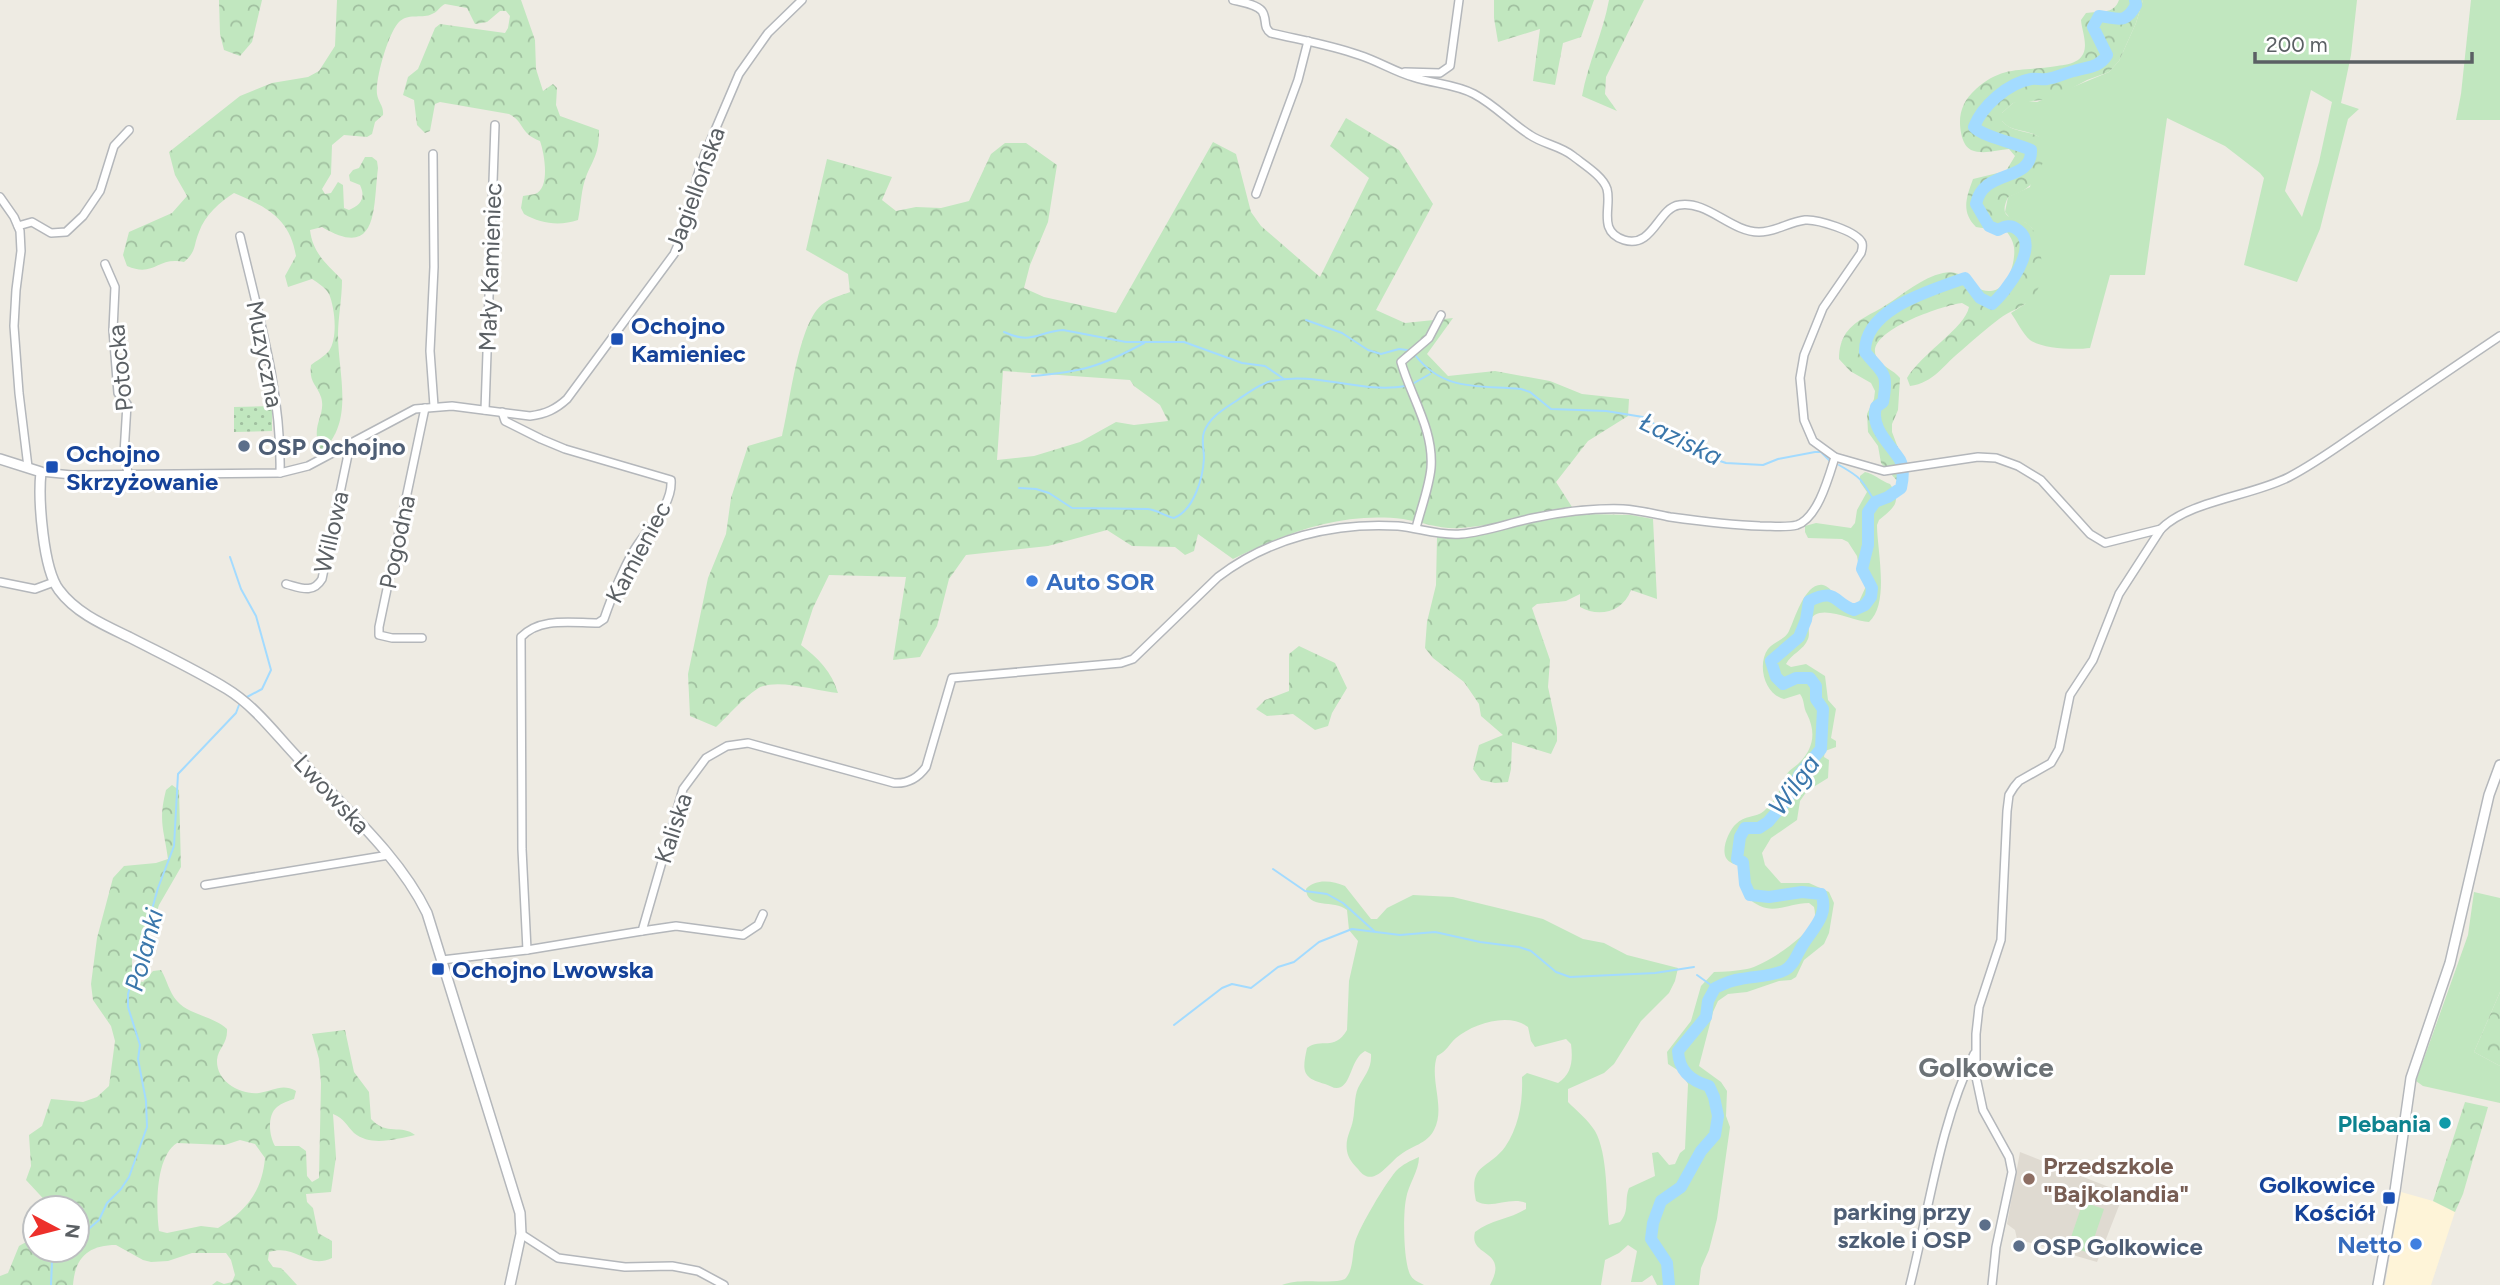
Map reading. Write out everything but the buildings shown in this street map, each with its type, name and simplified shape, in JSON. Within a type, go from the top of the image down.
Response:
[{"type":"street","name":"Jagiellońska","points":[[0,459],[41,472],[72,475],[280,473],[307,466],[415,409],[434,406],[530,416],[541,415],[557,408],[567,399],[674,254],[684,232],[704,156],[739,74],[768,33],[802,0]]},
{"type":"street","points":[[1233,0],[1256,6],[1264,14],[1267,31],[1360,55],[1415,78],[1459,87],[1478,96],[1531,136],[1569,153],[1599,177],[1607,189],[1606,221],[1615,234],[1626,240],[1641,238],[1653,232],[1668,209],[1678,205],[1692,205],[1735,226],[1756,232],[1776,230],[1802,220],[1815,220],[1853,235],[1861,241],[1861,253],[1823,308],[1804,355],[1800,378],[1804,420],[1813,441],[1835,457],[1884,471],[1978,457],[1996,458],[2018,466],[2041,480],[2090,534],[2105,543],[2161,529]]},
{"type":"street","points":[[1401,73],[1440,73],[1450,66],[1459,0]]},
{"type":"street","points":[[1255,194],[1298,80],[1308,41]]},
{"type":"street","name":"Mały Kamieniec","points":[[485,410],[495,125]]},
{"type":"street","points":[[18,226],[32,222],[51,233],[65,232],[83,216],[100,191],[114,146],[129,130]]},
{"type":"street","points":[[433,154],[434,267],[430,351],[434,406]]},
{"type":"street","points":[[0,197],[18,226],[21,251],[15,326],[19,393],[29,467]]},
{"type":"street","name":"Muzyczna","points":[[240,236],[261,324],[275,403],[280,473]]},
{"type":"street","name":"Potocka","points":[[105,264],[115,287],[113,330],[118,393],[127,404],[124,454],[128,474]]},
{"type":"street","points":[[1441,315],[1429,338],[1401,362],[1431,450],[1429,479],[1416,528],[1448,535],[1463,534],[1536,517],[1621,509],[1754,526],[1796,525],[1804,521],[1819,502],[1835,457]]},
{"type":"street","points":[[1992,1285],[1996,1247],[2012,1171],[2009,1157],[1983,1110],[1976,1077],[1976,1050],[1979,1007],[2001,940],[2002,885],[2010,796],[2019,781],[2051,763],[2059,749],[2070,695],[2093,660],[2119,594],[2161,529],[2170,520],[2183,512],[2252,493],[2290,477],[2500,336]]},
{"type":"street","name":"Pogodna","points":[[422,638],[379,635],[379,627],[425,408]]},
{"type":"street","name":"Kamieniec","points":[[502,412],[505,421],[541,439],[671,480],[672,490],[633,552],[604,619],[598,623],[538,624],[521,637],[522,849],[527,950]]},
{"type":"street","name":"Willowa","points":[[286,584],[310,590],[322,579],[350,445]]},
{"type":"street","name":"Lwowska","points":[[41,472],[47,562],[54,582],[64,596],[87,615],[206,677],[245,701],[388,855],[416,890],[427,913],[520,1213],[521,1234],[510,1285]]},
{"type":"street","name":"Kaliska","points":[[642,931],[683,789],[706,758],[727,746],[748,743],[894,783],[908,781],[919,777],[924,771],[952,678],[1129,661],[1137,657],[1218,577],[1231,567],[1281,541],[1326,530],[1377,525],[1416,528]]},
{"type":"street","points":[[0,582],[35,589],[54,582]]},
{"type":"street","points":[[2378,1285],[2411,1077],[2450,962],[2490,795],[2500,765]]},
{"type":"street","points":[[205,885],[388,855]]},
{"type":"street","points":[[442,960],[527,950],[676,926],[743,935],[758,925],[763,914]]},
{"type":"street","points":[[1910,1285],[1945,1137],[1964,1075],[1976,1050]]},
{"type":"street","points":[[521,1234],[558,1258],[625,1266],[672,1266],[698,1271],[724,1285]]},
{"type":"shaded area","points":[[2020,1152],[2124,1193],[2097,1262],[2017,1239],[2015,1230],[2007,1224]]},
{"type":"shaded area","points":[[2401,1192],[2433,1201],[2455,1212],[2431,1285],[2385,1285]]},
{"type":"green space","points":[[219,0],[262,0],[252,42],[240,56],[224,50],[220,34]]},
{"type":"green space","points":[[337,0],[521,0],[535,40],[536,69],[543,91],[553,84],[557,88],[556,105],[560,116],[599,130],[599,137],[596,154],[583,185],[578,220],[551,223],[524,214],[521,208],[523,196],[535,194],[540,190],[545,177],[540,141],[529,135],[518,120],[509,114],[440,102],[435,104],[430,131],[425,133],[417,125],[414,100],[403,95],[408,77],[418,69],[435,28],[440,24],[505,33],[510,16],[506,11],[500,11],[487,22],[475,24],[467,8],[445,4],[436,12],[400,21],[387,44],[378,78],[377,94],[383,115],[375,122],[372,134],[367,137],[344,135],[332,145],[331,174],[322,189],[325,194],[331,193],[338,182],[343,185],[344,208],[349,210],[357,206],[362,190],[360,185],[350,181],[349,175],[359,168],[365,157],[372,157],[377,161],[378,168],[370,225],[363,234],[354,238],[341,236],[322,227],[310,230],[317,252],[342,280],[338,335],[342,412],[332,439],[322,451],[318,443],[317,428],[322,404],[312,379],[311,365],[327,353],[332,345],[335,331],[333,307],[327,292],[312,279],[288,287],[285,276],[296,256],[288,233],[275,216],[267,209],[234,193],[218,205],[205,220],[193,251],[184,262],[168,262],[144,270],[127,266],[123,255],[129,232],[172,213],[187,196],[175,175],[169,152],[240,96],[272,83],[308,77],[319,71],[335,46]]},
{"type":"green space","points":[[1494,0],[1594,0],[1581,37],[1563,43],[1555,85],[1533,81],[1540,29],[1498,42]]},
{"type":"green space","points":[[1609,0],[1644,0],[1606,77],[1605,94],[1617,111],[1582,96]]},
{"type":"green space","points":[[2119,0],[2143,0],[2119,61],[2109,72],[2087,80],[2052,99],[2013,103],[2002,113],[2002,121],[2009,127],[2035,135],[2045,144],[2045,155],[2034,180],[2024,190],[2008,197],[2005,206],[2007,215],[2028,224],[2037,238],[2042,275],[2035,294],[1989,327],[1932,377],[1918,384],[1910,386],[1907,378],[1922,359],[1960,323],[1969,307],[1962,303],[1924,314],[1882,337],[1876,347],[1878,359],[1900,378],[1898,410],[1892,424],[1892,432],[1903,461],[1900,484],[1881,463],[1878,446],[1868,432],[1867,414],[1875,391],[1871,383],[1850,371],[1839,359],[1843,339],[1850,328],[1860,320],[1935,275],[1951,272],[1958,274],[1984,291],[2002,286],[2012,267],[2012,241],[2007,232],[1976,227],[1968,216],[1966,205],[1973,179],[2006,171],[2015,156],[2009,149],[1980,152],[1968,148],[1961,130],[1960,117],[1964,105],[1976,89],[2005,72],[2065,65],[2078,60],[2085,46],[2081,20],[2086,13],[2114,8]]},
{"type":"green space","points":[[2143,0],[2357,0],[2351,55],[2341,103],[2359,109],[2348,119],[2320,229],[2297,282],[2244,265],[2264,178],[2225,146],[2167,118],[2145,275],[2110,275],[2090,348],[2068,349],[2036,343],[2027,337],[2011,313],[2025,304],[2041,261],[2032,228],[2010,218],[2005,212],[2008,197],[2030,187],[2039,137],[2005,125],[2002,113],[2013,103],[2021,100],[2037,102],[2109,72],[2119,61]],"holes":[[[2311,90],[2332,102],[2319,162],[2302,217],[2285,191]]]},
{"type":"green space","points":[[2471,0],[2500,0],[2500,120],[2456,120]]},
{"type":"green space","points":[[1346,118],[1399,150],[1433,204],[1376,310],[1405,323],[1453,318],[1427,354],[1448,376],[1495,371],[1550,381],[1582,394],[1629,399],[1628,416],[1588,441],[1556,482],[1572,507],[1461,528],[1447,528],[1403,519],[1358,518],[1336,521],[1274,540],[1233,559],[1198,534],[1194,551],[1185,555],[1175,547],[1132,546],[1107,530],[1048,546],[966,555],[949,579],[937,626],[920,657],[893,660],[906,577],[829,575],[813,608],[801,645],[824,666],[838,693],[774,684],[757,689],[746,697],[716,727],[690,716],[688,674],[708,578],[726,534],[731,498],[748,446],[782,436],[801,344],[815,312],[824,303],[850,292],[848,274],[806,250],[827,159],[892,177],[882,200],[896,211],[916,207],[941,208],[969,201],[991,154],[1005,143],[1026,143],[1057,165],[1048,222],[1030,265],[1024,288],[1044,297],[1116,313],[1213,142],[1236,154],[1251,212],[1261,226],[1320,277],[1369,178],[1330,146]],"holes":[[[1003,371],[1130,380],[1160,405],[1168,421],[1134,425],[1116,422],[1080,442],[1034,456],[997,460]]]},
{"type":"green space","points":[[272,406],[272,431],[234,432],[234,407]]},
{"type":"green space","points":[[1865,472],[1890,484],[1896,496],[1895,505],[1877,525],[1881,576],[1879,602],[1869,622],[1827,613],[1813,616],[1809,623],[1806,643],[1786,664],[1791,667],[1806,664],[1825,676],[1828,700],[1836,709],[1831,738],[1836,741],[1836,747],[1825,751],[1824,757],[1829,760],[1828,778],[1807,791],[1800,801],[1797,820],[1771,838],[1762,853],[1765,865],[1781,883],[1809,883],[1829,892],[1834,903],[1829,933],[1824,944],[1804,960],[1796,977],[1747,992],[1728,994],[1718,1001],[1713,1012],[1699,1066],[1721,1082],[1727,1091],[1726,1116],[1730,1127],[1717,1219],[1701,1268],[1699,1285],[1657,1285],[1652,1275],[1642,1282],[1631,1282],[1637,1251],[1628,1245],[1605,1260],[1601,1285],[1490,1285],[1495,1265],[1477,1246],[1474,1240],[1475,1232],[1526,1209],[1526,1203],[1514,1201],[1488,1204],[1476,1201],[1474,1189],[1477,1173],[1499,1154],[1514,1131],[1521,1105],[1522,1077],[1527,1073],[1558,1083],[1570,1066],[1571,1044],[1566,1039],[1535,1047],[1528,1027],[1511,1020],[1481,1024],[1463,1033],[1437,1056],[1435,1074],[1438,1112],[1431,1135],[1400,1155],[1375,1176],[1364,1175],[1350,1158],[1347,1142],[1357,1092],[1369,1068],[1371,1054],[1365,1051],[1360,1055],[1345,1084],[1339,1088],[1312,1079],[1304,1068],[1307,1048],[1337,1041],[1347,1030],[1349,981],[1358,941],[1349,930],[1347,910],[1311,900],[1306,889],[1320,882],[1345,886],[1371,919],[1377,919],[1387,908],[1413,895],[1453,897],[1543,919],[1583,939],[1604,943],[1627,955],[1678,968],[1669,993],[1641,1021],[1614,1064],[1604,1073],[1568,1089],[1568,1102],[1589,1123],[1599,1141],[1604,1164],[1609,1225],[1620,1222],[1625,1214],[1629,1188],[1655,1176],[1652,1153],[1658,1152],[1669,1165],[1675,1164],[1685,1149],[1688,1084],[1682,1073],[1668,1064],[1667,1052],[1691,1021],[1701,986],[1714,972],[1755,967],[1773,957],[1801,936],[1815,918],[1814,907],[1809,903],[1769,909],[1754,903],[1746,896],[1749,872],[1746,867],[1726,859],[1725,849],[1727,837],[1733,827],[1739,821],[1761,813],[1768,807],[1778,794],[1787,774],[1808,752],[1812,727],[1802,697],[1800,694],[1784,699],[1777,696],[1764,678],[1763,662],[1768,649],[1787,634],[1811,589],[1826,586],[1844,604],[1852,609],[1857,606],[1867,584],[1859,568],[1857,556],[1848,542],[1842,539],[1808,538],[1805,526],[1816,523],[1851,528],[1867,492],[1860,482],[1860,476]]},
{"type":"green space","points":[[1587,514],[1631,515],[1653,519],[1657,599],[1631,590],[1622,603],[1610,611],[1595,612],[1580,607],[1580,594],[1566,601],[1537,604],[1532,608],[1550,660],[1548,687],[1557,728],[1557,741],[1551,754],[1512,742],[1508,782],[1481,780],[1473,769],[1479,745],[1503,735],[1481,716],[1479,704],[1464,682],[1433,658],[1425,648],[1427,622],[1436,585],[1437,537],[1464,537],[1536,520]]},
{"type":"green space","points":[[1299,646],[1335,663],[1347,688],[1332,713],[1328,726],[1315,730],[1293,714],[1267,716],[1256,709],[1265,700],[1289,691],[1289,654]]},
{"type":"green space","points":[[172,785],[179,790],[181,867],[159,905],[148,938],[132,956],[132,973],[135,980],[143,982],[153,971],[161,970],[172,994],[182,1006],[227,1029],[217,1060],[220,1074],[230,1085],[251,1093],[282,1088],[296,1091],[294,1099],[281,1104],[274,1111],[270,1120],[271,1137],[275,1146],[299,1146],[306,1151],[307,1176],[312,1182],[319,1178],[321,1083],[319,1059],[312,1034],[345,1030],[354,1072],[369,1092],[371,1119],[382,1127],[405,1130],[415,1135],[384,1141],[368,1140],[354,1133],[343,1120],[333,1114],[336,1157],[331,1192],[306,1194],[307,1202],[313,1208],[318,1233],[332,1241],[332,1258],[315,1261],[287,1251],[269,1252],[268,1260],[273,1267],[281,1268],[297,1285],[212,1285],[217,1281],[224,1284],[232,1282],[235,1275],[226,1253],[192,1253],[168,1261],[151,1262],[116,1245],[98,1247],[91,1251],[91,1194],[39,1194],[26,1180],[31,1166],[29,1135],[42,1126],[51,1099],[83,1102],[97,1097],[109,1086],[115,1041],[111,1026],[93,1000],[91,984],[97,938],[113,878],[124,866],[168,859],[162,818],[166,790]],"holes":[[[240,1140],[255,1144],[265,1158],[256,1191],[237,1215],[218,1228],[201,1226],[167,1233],[159,1231],[157,1210],[161,1171],[164,1159],[177,1143],[225,1145]]]},
{"type":"green space","points":[[2474,892],[2500,898],[2500,992],[2474,1052],[2500,1066],[2500,1103],[2423,1086],[2416,1081],[2468,935]]},
{"type":"green space","points":[[2500,992],[2500,1066],[2474,1052]]},
{"type":"green space","points":[[2465,1102],[2488,1107],[2463,1194],[2455,1212],[2433,1201]]},
{"type":"green space","points":[[1419,1157],[1406,1199],[1404,1238],[1408,1270],[1414,1279],[1424,1285],[1282,1285],[1345,1279],[1351,1266],[1354,1246],[1367,1216],[1396,1171]]},
{"type":"green space","points":[[2083,1202],[2104,1209],[2089,1253],[2068,1246]]},
{"type":"green space","points":[[21,1245],[21,1264],[78,1264],[73,1285],[0,1285],[0,1276],[8,1273]]},
{"type":"waterway","name":"Wilga","points":[[1669,1285],[1667,1263],[1651,1239],[1653,1223],[1661,1201],[1681,1187],[1701,1151],[1715,1135],[1718,1116],[1709,1086],[1687,1074],[1678,1051],[1706,1017],[1708,1001],[1715,988],[1734,980],[1774,974],[1788,968],[1818,922],[1823,909],[1821,894],[1802,892],[1769,897],[1750,895],[1745,884],[1743,862],[1737,859],[1740,837],[1745,828],[1759,828],[1768,822],[1787,800],[1799,775],[1821,749],[1823,709],[1816,699],[1816,686],[1810,678],[1796,678],[1783,684],[1776,677],[1771,661],[1799,637],[1806,620],[1809,601],[1830,596],[1854,610],[1865,605],[1871,597],[1872,588],[1862,569],[1868,545],[1868,512],[1875,502],[1901,488],[1901,463],[1876,422],[1876,407],[1883,402],[1885,384],[1883,373],[1865,352],[1868,337],[1888,312],[1919,295],[1965,278],[1980,298],[1992,304],[2005,290],[2024,257],[2024,237],[2013,227],[1998,230],[1989,226],[1976,204],[1980,193],[1988,185],[2024,167],[2031,150],[1985,134],[1974,127],[1989,104],[2014,85],[2031,79],[2054,78],[2100,62],[2107,55],[2093,27],[2099,16],[2124,18],[2136,5],[2135,0]]},
{"type":"waterway","points":[[1306,320],[1342,333],[1368,350],[1381,354],[1399,349],[1407,350]]},
{"type":"waterway","name":"Łaziska","points":[[1004,332],[1028,338],[1063,330],[1126,342],[1184,342],[1242,363],[1265,366],[1284,379]]},
{"type":"waterway","name":"Łaziska","points":[[1032,376],[1090,367],[1144,343]]},
{"type":"waterway","name":"Łaziska","points":[[1415,355],[1426,367],[1450,381],[1521,389],[1530,392],[1551,409],[1606,411],[1643,417],[1711,458],[1726,463],[1763,465],[1778,459],[1815,452],[1821,452],[1830,461]]},
{"type":"waterway","name":"Łaziska","points":[[1414,383],[1430,374]]},
{"type":"waterway","points":[[1019,488],[1049,493],[1072,508],[1148,509],[1174,518],[1187,508],[1199,484],[1204,458],[1204,432],[1210,421],[1259,386],[1289,379],[1322,380],[1372,387],[1406,386]]},
{"type":"waterway","name":"Łaziska","points":[[1839,465],[1861,480],[1875,502]]},
{"type":"waterway","name":"Polanki","points":[[230,557],[241,589],[256,616],[271,670],[262,689],[247,697]]},
{"type":"waterway","name":"Polanki","points":[[91,1227],[99,1220],[107,1203],[129,1177],[147,1127],[146,1101],[138,1059],[140,1045],[128,1007],[128,994],[158,888],[174,846],[178,774],[236,713],[239,705]]},
{"type":"waterway","points":[[1273,869],[1305,891],[1327,894],[1343,903],[1374,931]]},
{"type":"waterway","points":[[1174,1025],[1222,988],[1232,984],[1251,988],[1278,967],[1294,962],[1319,942],[1352,929],[1400,935],[1435,932],[1519,947],[1531,951],[1556,972],[1570,977],[1655,973],[1694,967]]},
{"type":"waterway","points":[[1697,975],[1715,988]]},
{"type":"waterway","name":"Polanki","points":[[51,1285],[52,1264]]},
{"type":"place","name":"Ochojno Kamieniec","points":[[617,339]]},
{"type":"place","name":"OSP Ochojno","points":[[244,446]]},
{"type":"place","name":"Ochojno Skrzyżowanie","points":[[52,467]]},
{"type":"place","name":"Auto SOR","points":[[1032,581]]},
{"type":"place","name":"Ochojno Lwowska","points":[[438,969]]},
{"type":"place","name":"Plebania","points":[[2445,1123]]},
{"type":"place","name":"Przedszkole \"Bajkolandia\"","points":[[2029,1179]]},
{"type":"place","name":"Golkowice Kościół","points":[[2389,1198]]},
{"type":"place","name":"parking przy szkole i OSP","points":[[1985,1225]]},
{"type":"place","name":"Netto","points":[[2416,1244]]},
{"type":"place","name":"OSP Golkowice","points":[[2019,1246]]},
{"type":"district","name":"Golkowice","points":[[1986,1067]]}]
